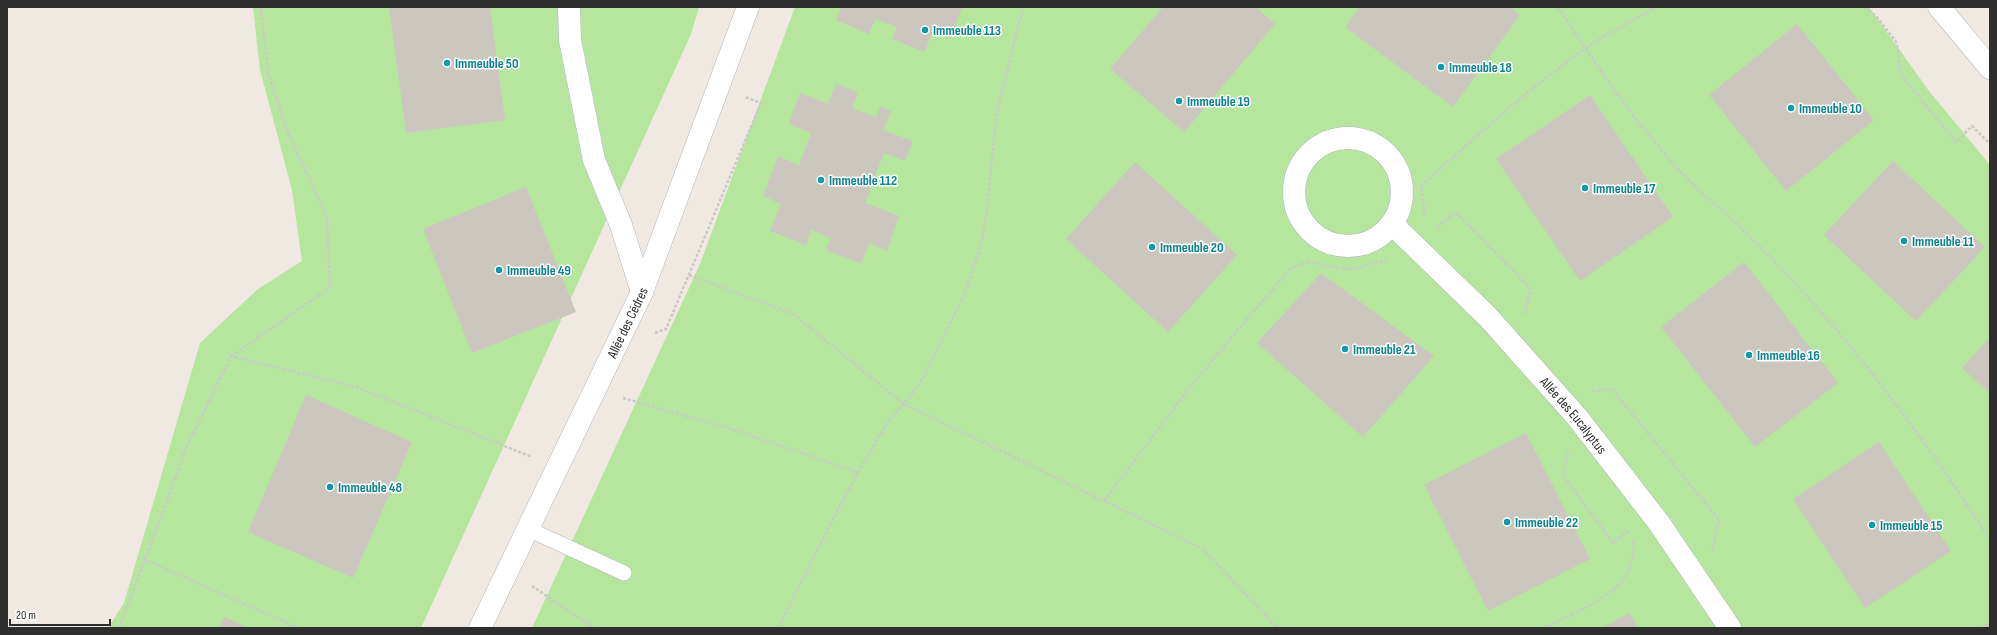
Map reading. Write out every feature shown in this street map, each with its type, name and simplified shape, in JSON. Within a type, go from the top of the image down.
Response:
[{"type":"street","points":[[569,7],[570,40],[594,160],[621,225],[642,292]]},
{"type":"street","name":"Allée des Cédres","points":[[480,628],[642,292],[748,7]]},
{"type":"street","points":[[1939,7],[1990,68]]},
{"type":"street","points":[[1354,138],[1372,143],[1387,154],[1398,170],[1402,188],[1400,207],[1392,224],[1378,237],[1361,244],[1342,246],[1324,240],[1314,233],[1309,229],[1299,214],[1294,195],[1296,176],[1304,160],[1318,146],[1335,139],[1354,138]]},
{"type":"street","name":"Allée des Eucalyptus","points":[[1392,224],[1488,317],[1577,417],[1659,523],[1730,628]]},
{"type":"lane","points":[[528,529],[624,573]]},
{"type":"path","points":[[119,628],[187,446],[230,356],[330,288],[327,217],[289,135],[268,73],[261,7]]},
{"type":"path","points":[[778,628],[858,472],[883,430],[904,404],[922,378],[957,312],[975,265],[986,216],[997,112],[1024,7]]},
{"type":"path","points":[[1558,7],[1585,48],[1635,116],[1687,178],[1776,264],[1858,355],[1896,403],[1953,483],[1990,540]]},
{"type":"path","points":[[1426,221],[1421,186],[1497,119],[1585,48],[1656,7]]},
{"type":"path","points":[[1865,7],[1876,16],[1897,43],[1900,74],[1956,142],[1972,126],[1990,144]]},
{"type":"path","points":[[1430,225],[1435,230],[1454,212],[1460,217],[1531,289],[1523,318]]},
{"type":"path","points":[[1104,501],[1193,383],[1288,270],[1302,262],[1313,262],[1336,268],[1350,269],[1390,261]]},
{"type":"path","points":[[689,275],[792,314],[904,404],[1203,549],[1277,628]]},
{"type":"path","points":[[230,356],[356,387],[558,468]]},
{"type":"path","points":[[1587,392],[1612,389],[1719,520],[1711,558]]},
{"type":"path","points":[[617,396],[728,428],[858,472]]},
{"type":"path","points":[[1544,628],[1607,596],[1618,587],[1626,576],[1632,562],[1634,546],[1632,528],[1613,543],[1563,475],[1568,450]]},
{"type":"path","points":[[145,560],[299,628]]},
{"type":"green space","points":[[253,7],[699,7],[691,34],[421,628],[108,628],[124,603],[200,343],[258,289],[302,261],[292,190],[260,70]]},
{"type":"green space","points":[[795,7],[1869,7],[1929,91],[1990,165],[1990,628],[532,628],[700,264]]},
{"type":"building","name":"Immeuble 50","points":[[389,7],[490,7],[505,120],[406,133]]},
{"type":"building","name":"Immeuble 113","points":[[841,7],[962,7],[950,39],[932,32],[925,52],[892,39],[897,27],[875,19],[869,34],[836,20]]},
{"type":"building","name":"Immeuble 19","points":[[1163,7],[1256,7],[1275,24],[1184,132],[1110,69]]},
{"type":"building","name":"Immeuble 18","points":[[1360,7],[1510,7],[1520,15],[1453,107],[1345,27]]},
{"type":"building","name":"Immeuble 10","points":[[1797,24],[1874,120],[1786,191],[1709,95]]},
{"type":"building","name":"Immeuble 112","points":[[836,84],[858,92],[852,108],[876,117],[880,107],[891,111],[883,130],[913,141],[905,161],[884,153],[865,203],[899,216],[887,251],[869,243],[861,264],[826,250],[831,238],[811,230],[806,245],[770,231],[781,204],[763,196],[778,156],[799,165],[811,133],[789,124],[800,93],[828,104]]},
{"type":"building","name":"Immeuble 17","points":[[1590,95],[1673,217],[1580,281],[1496,159]]},
{"type":"building","name":"Immeuble 11","points":[[1893,161],[1985,247],[1916,321],[1824,235]]},
{"type":"building","name":"Immeuble 20","points":[[1135,162],[1237,255],[1168,332],[1066,239]]},
{"type":"building","name":"Immeuble 49","points":[[526,187],[576,312],[472,353],[423,229]]},
{"type":"building","name":"Immeuble 16","points":[[1744,262],[1838,383],[1755,447],[1661,327]]},
{"type":"building","name":"Immeuble 21","points":[[1321,273],[1434,356],[1363,437],[1257,343]]},
{"type":"building","points":[[1990,337],[1990,394],[1962,368]]},
{"type":"building","name":"Immeuble 48","points":[[306,395],[412,442],[353,578],[248,532]]},
{"type":"building","name":"Immeuble 22","points":[[1526,433],[1590,559],[1488,611],[1424,485]]},
{"type":"building","name":"Immeuble 15","points":[[1879,442],[1951,551],[1865,608],[1793,499]]},
{"type":"building","points":[[1630,613],[1638,628],[1602,628]]},
{"type":"building","points":[[224,617],[249,628],[219,628]]},
{"type":"building","points":[[1990,622],[1990,628],[1979,628]]},
{"type":"place","name":"Immeuble 113","points":[[925,30]]},
{"type":"place","name":"Immeuble 50","points":[[447,63]]},
{"type":"place","name":"Immeuble 18","points":[[1441,67]]},
{"type":"place","name":"Immeuble 19","points":[[1179,101]]},
{"type":"place","name":"Immeuble 10","points":[[1791,108]]},
{"type":"place","name":"Immeuble 112","points":[[821,180]]},
{"type":"place","name":"Immeuble 17","points":[[1585,188]]},
{"type":"place","name":"Immeuble 11","points":[[1904,241]]},
{"type":"place","name":"Immeuble 20","points":[[1152,247]]},
{"type":"place","name":"Immeuble 49","points":[[499,270]]},
{"type":"place","name":"Immeuble 21","points":[[1345,349]]},
{"type":"place","name":"Immeuble 16","points":[[1749,355]]},
{"type":"place","name":"Immeuble 48","points":[[330,487]]},
{"type":"place","name":"Immeuble 22","points":[[1507,522]]},
{"type":"place","name":"Immeuble 15","points":[[1872,525]]}]
